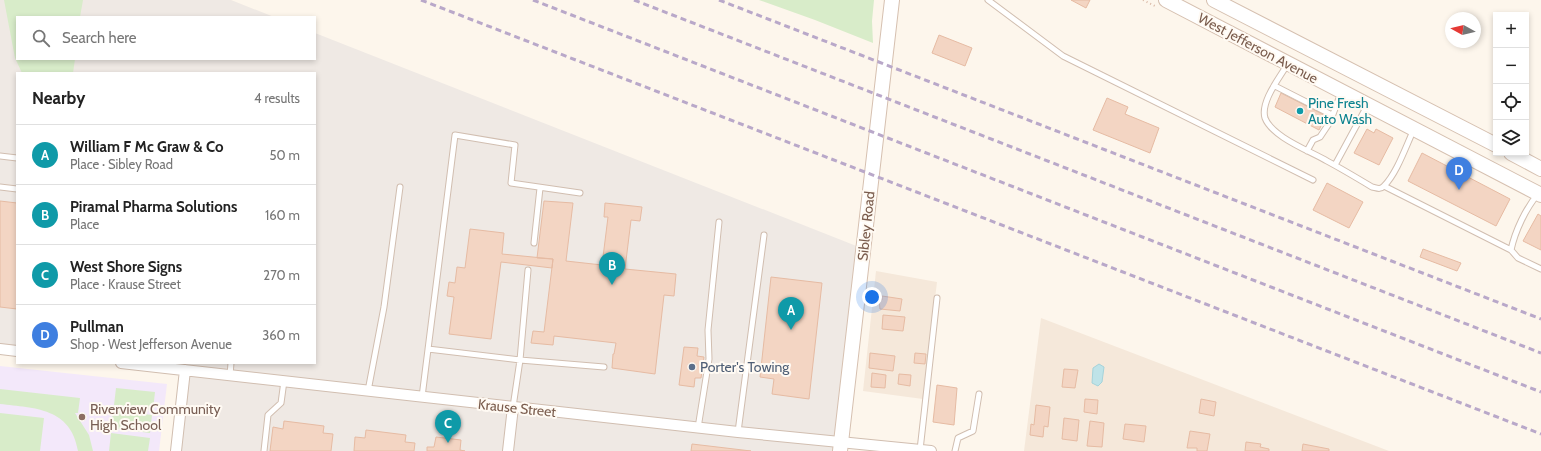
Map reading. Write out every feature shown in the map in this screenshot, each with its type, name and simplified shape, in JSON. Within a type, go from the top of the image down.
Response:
[{"type":"main road","name":"Sibley Road","points":[[841,447],[892,0]]},
{"type":"main road","name":"West Jefferson Avenue","points":[[1166,0],[1300,71],[1540,194]]},
{"type":"main road","name":"West Jefferson Avenue","points":[[1214,0],[1493,143]]},
{"type":"main road","points":[[1300,71],[1311,50]]},
{"type":"main road","points":[[1517,156],[1541,169]]},
{"type":"street","points":[[0,349],[16,351]]},
{"type":"street","name":"Krause Street","points":[[130,364],[738,432],[841,447],[931,451]]},
{"type":"street","points":[[176,451],[184,370]]},
{"type":"street","points":[[508,451],[513,407]]},
{"type":"lane","points":[[988,0],[1063,56],[1313,180]]},
{"type":"lane","points":[[1288,64],[1269,95],[1265,109],[1265,117],[1276,132],[1372,187],[1379,189],[1384,186],[1398,164],[1414,129]]},
{"type":"lane","points":[[1275,86],[1332,115]]},
{"type":"lane","points":[[1307,151],[1313,140],[1320,137],[1342,92]]},
{"type":"lane","points":[[1335,165],[1368,105]]},
{"type":"lane","points":[[422,397],[455,135],[515,145],[511,183],[580,193]]},
{"type":"lane","points":[[0,156],[16,158]]},
{"type":"lane","points":[[1384,186],[1512,250],[1518,258],[1541,269]]},
{"type":"lane","points":[[0,187],[16,189]]},
{"type":"lane","points":[[368,391],[384,307],[400,188]]},
{"type":"lane","points":[[534,243],[540,188]]},
{"type":"lane","points":[[1512,250],[1513,240],[1528,208],[1540,194]]},
{"type":"lane","points":[[698,428],[708,359],[708,330],[719,222]]},
{"type":"lane","points":[[738,432],[764,235]]},
{"type":"lane","points":[[513,407],[520,360],[528,270]]},
{"type":"lane","points":[[920,450],[937,298]]},
{"type":"lane","points":[[428,349],[520,360],[604,367]]},
{"type":"lane","points":[[230,375],[231,364]]},
{"type":"lane","points":[[264,451],[268,415],[281,403],[284,381]]},
{"type":"lane","points":[[955,451],[958,438],[973,431],[980,394]]},
{"type":"shaded area","points":[[0,0],[231,0],[271,16],[16,16],[16,60],[316,60],[316,33],[864,249],[840,451],[176,451],[184,370],[130,364],[316,364],[316,72],[16,72],[16,351],[0,349]]},
{"type":"shaded area","points":[[876,271],[937,282],[923,399],[863,391]]},
{"type":"shaded area","points":[[1041,318],[1389,451],[1024,451]]},
{"type":"shaded area","name":"Riverview Community High School","points":[[0,366],[167,384],[159,451],[0,451]]},
{"type":"green space","points":[[4,0],[83,0],[80,16],[16,16],[16,60],[75,60],[73,72],[22,72],[15,58]]},
{"type":"green space","points":[[759,0],[874,0],[872,21],[873,43],[815,20]]},
{"type":"green space","points":[[116,388],[155,392],[153,410],[114,405]]},
{"type":"green space","points":[[0,389],[80,398],[78,413],[75,413],[89,435],[93,451],[78,451],[74,437],[68,426],[59,418],[50,413],[38,409],[0,404]]},
{"type":"green space","points":[[113,410],[152,415],[150,433],[111,428]]},
{"type":"green space","points":[[0,413],[44,418],[40,451],[0,451]]},
{"type":"green space","points":[[111,433],[150,438],[148,451],[109,451]]},
{"type":"water","points":[[1099,364],[1104,367],[1102,382],[1098,386],[1092,383],[1093,368]]},
{"type":"building","points":[[1071,0],[1090,0],[1086,8]]},
{"type":"building","points":[[939,35],[972,48],[965,66],[932,53]]},
{"type":"building","name":"Pine Fresh Auto Wash","points":[[1281,93],[1326,116],[1319,130],[1275,107]]},
{"type":"building","points":[[1107,98],[1128,107],[1125,114],[1159,128],[1150,153],[1093,130]]},
{"type":"building","points":[[1367,129],[1374,133],[1376,129],[1393,138],[1379,165],[1354,153]]},
{"type":"building","points":[[1422,153],[1510,199],[1496,226],[1408,181]]},
{"type":"building","points":[[1327,183],[1363,202],[1349,228],[1313,210]]},
{"type":"building","points":[[0,201],[16,203],[16,309],[0,307]]},
{"type":"building","points":[[544,201],[573,203],[566,261],[602,265],[608,217],[604,217],[605,203],[642,207],[640,221],[631,220],[625,269],[676,274],[674,296],[664,295],[655,374],[612,368],[613,354],[616,343],[554,336],[553,345],[531,343],[533,331],[544,332],[553,259],[537,258]]},
{"type":"building","points":[[1538,214],[1541,216],[1541,250],[1523,241]]},
{"type":"building","points":[[470,229],[504,233],[502,254],[553,259],[552,268],[501,262],[491,339],[449,334],[454,297],[447,296],[449,282],[455,283],[457,267],[465,268]]},
{"type":"building","points":[[1423,249],[1461,263],[1457,271],[1420,257]]},
{"type":"building","points":[[771,277],[822,283],[809,399],[772,394],[774,379],[760,377]]},
{"type":"building","points":[[882,296],[902,299],[900,311],[880,309],[879,300],[882,300]]},
{"type":"building","points":[[883,315],[905,317],[903,331],[882,329]]},
{"type":"building","name":"Porter's Towing","points":[[684,347],[698,348],[697,356],[704,357],[701,378],[695,378],[694,387],[679,385]]},
{"type":"building","points":[[870,353],[895,356],[893,371],[869,368]]},
{"type":"building","points":[[915,353],[926,354],[925,364],[914,363]]},
{"type":"building","points":[[1064,369],[1078,370],[1075,388],[1062,387]]},
{"type":"building","points":[[872,373],[886,375],[885,388],[871,387]]},
{"type":"building","points":[[899,374],[911,375],[910,386],[898,384]]},
{"type":"building","points":[[937,385],[957,388],[954,425],[933,422]]},
{"type":"building","points":[[1085,399],[1098,400],[1097,414],[1084,412]]},
{"type":"building","points":[[1201,399],[1216,402],[1214,416],[1199,413]]},
{"type":"building","points":[[1036,405],[1050,407],[1048,427],[1044,426],[1043,437],[1030,435],[1031,424],[1034,425]]},
{"type":"building","points":[[1064,418],[1079,420],[1077,441],[1062,439]]},
{"type":"building","points":[[284,421],[324,426],[323,433],[333,434],[331,451],[270,451],[273,427],[283,429]]},
{"type":"building","points":[[1090,421],[1104,423],[1102,447],[1087,446]]},
{"type":"building","points":[[1125,424],[1146,426],[1144,442],[1123,439]]},
{"type":"building","points":[[366,430],[406,435],[405,442],[415,443],[414,451],[354,451],[355,437],[365,438]]},
{"type":"building","points":[[1190,431],[1210,434],[1207,451],[1197,451],[1197,448],[1187,448]]},
{"type":"building","points":[[436,437],[461,440],[460,450],[465,451],[427,451],[427,447],[434,447]]},
{"type":"building","points":[[1246,442],[1261,444],[1260,447],[1269,449],[1269,451],[1245,451]]},
{"type":"building","points":[[692,444],[751,451],[691,451]]},
{"type":"building","points":[[1303,444],[1329,449],[1329,451],[1302,451]]},
{"type":"railway","points":[[421,0],[1541,434]]},
{"type":"railway","points":[[533,0],[1541,392]]},
{"type":"railway","points":[[634,0],[1541,353]]},
{"type":"railway","points":[[719,0],[1541,319]]},
{"type":"place","name":"Pine Fresh Auto Wash","points":[[1300,111]]},
{"type":"place","name":"Pullman","points":[[1459,190]]},
{"type":"place","name":"Piramal Pharma Solutions","points":[[612,285]]},
{"type":"place","name":"William F Mc Graw & Co","points":[[791,330]]},
{"type":"place","name":"Porter's Towing","points":[[692,367]]},
{"type":"place","name":"Riverview Community High School","points":[[82,417]]},
{"type":"place","name":"West Shore Signs","points":[[448,443]]}]
